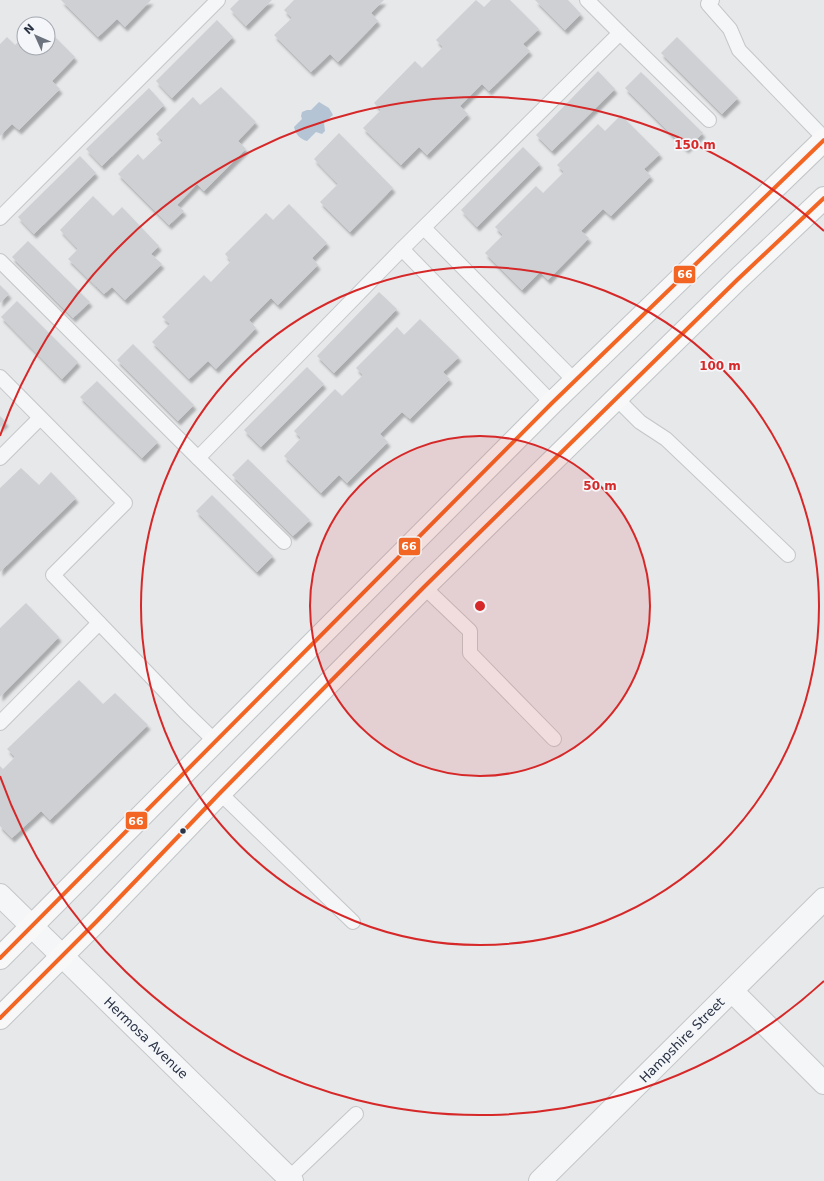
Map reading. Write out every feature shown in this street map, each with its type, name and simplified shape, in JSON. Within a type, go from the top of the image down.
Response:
[{"type":"main road","points":[[0,958],[574,380],[824,139]]},
{"type":"main road","points":[[0,1018],[424,587],[616,398],[824,198]]},
{"type":"street","name":"Hermosa Avenue","points":[[0,895],[291,1180]]},
{"type":"street","name":"Hampshire Street","points":[[540,1181],[824,899]]},
{"type":"street","points":[[732,991],[824,1083]]},
{"type":"lane","points":[[0,218],[218,0]]},
{"type":"lane","points":[[587,0],[709,120]]},
{"type":"lane","points":[[712,0],[708,4],[730,29],[739,50],[824,139]]},
{"type":"lane","points":[[198,458],[402,249],[620,33]]},
{"type":"lane","points":[[424,228],[574,380]]},
{"type":"lane","points":[[402,249],[552,403]]},
{"type":"lane","points":[[0,261],[284,542]]},
{"type":"lane","points":[[0,377],[125,503],[53,575],[185,712],[215,741]]},
{"type":"lane","points":[[616,398],[640,422],[666,439],[788,555]]},
{"type":"lane","points":[[0,458],[40,418]]},
{"type":"lane","points":[[424,587],[470,631],[470,653],[554,739]]},
{"type":"lane","points":[[0,723],[100,623]]},
{"type":"lane","points":[[220,793],[353,922]]},
{"type":"lane","points":[[291,1180],[356,1114]]},
{"type":"water","points":[[319,102],[329,108],[333,115],[324,123],[325,131],[322,134],[316,132],[307,141],[300,138],[294,127],[302,119],[302,112],[311,110]]},
{"type":"building","points":[[61,0],[151,0],[125,27],[117,19],[98,37]]},
{"type":"building","points":[[239,0],[272,0],[246,26],[230,9]]},
{"type":"building","points":[[294,0],[384,0],[371,13],[378,21],[338,62],[330,54],[311,72],[274,35],[292,18],[284,10]]},
{"type":"building","points":[[476,0],[484,7],[491,0],[510,0],[539,29],[523,44],[530,51],[489,91],[482,84],[460,106],[468,114],[427,155],[419,147],[401,165],[363,128],[381,110],[374,103],[415,61],[422,68],[443,47],[436,40]]},
{"type":"building","points":[[535,0],[568,0],[581,14],[565,30]]},
{"type":"building","points":[[217,20],[233,37],[172,98],[156,81]]},
{"type":"building","points":[[7,37],[15,45],[16,44],[16,56],[56,56],[56,38],[75,57],[52,81],[60,89],[19,130],[12,124],[0,136],[0,44]]},
{"type":"building","points":[[677,37],[738,98],[722,114],[661,53]]},
{"type":"building","points":[[598,71],[615,89],[552,151],[536,135]]},
{"type":"building","points":[[641,72],[703,133],[686,149],[625,88]]},
{"type":"building","points":[[221,87],[256,122],[238,141],[246,149],[204,191],[197,184],[177,205],[184,211],[169,225],[118,174],[138,154],[143,160],[163,141],[156,134],[193,97],[200,105]]},
{"type":"building","points":[[149,88],[164,105],[102,166],[86,149]]},
{"type":"building","points":[[621,115],[660,154],[644,169],[651,176],[611,216],[603,209],[581,231],[589,238],[548,280],[540,272],[522,290],[485,253],[503,235],[495,227],[536,186],[543,193],[564,172],[557,165],[598,124],[605,131]]},
{"type":"building","points":[[339,133],[393,188],[350,232],[320,202],[338,184],[314,159]]},
{"type":"building","points":[[523,147],[540,164],[477,227],[461,210]]},
{"type":"building","points":[[80,156],[96,173],[34,234],[18,217]]},
{"type":"building","points":[[93,196],[113,216],[122,207],[159,246],[151,254],[162,264],[125,300],[112,287],[104,294],[68,259],[78,249],[60,230]]},
{"type":"building","points":[[289,204],[327,243],[312,258],[318,265],[278,305],[271,298],[249,320],[256,328],[216,369],[208,361],[189,379],[152,342],[170,324],[162,317],[204,275],[211,282],[231,261],[225,254],[266,213],[273,220]]},
{"type":"building","points":[[28,241],[90,302],[73,318],[12,257]]},
{"type":"building","points":[[0,285],[9,294],[0,303]]},
{"type":"building","points":[[379,292],[397,309],[334,373],[317,356]]},
{"type":"building","points":[[17,301],[78,362],[62,379],[1,317]]},
{"type":"building","points":[[420,319],[459,357],[443,372],[450,379],[410,419],[402,412],[380,434],[388,442],[347,483],[339,475],[321,493],[284,456],[301,438],[294,431],[335,389],[342,396],[363,375],[356,368],[397,327],[404,335]]},
{"type":"building","points":[[133,344],[194,405],[178,421],[117,360]]},
{"type":"building","points":[[307,367],[324,384],[261,447],[244,430]]},
{"type":"building","points":[[97,381],[158,442],[142,458],[80,397]]},
{"type":"building","points":[[0,416],[6,422],[0,427]]},
{"type":"building","points":[[248,459],[310,520],[293,536],[232,475]]},
{"type":"building","points":[[21,468],[39,485],[51,472],[76,498],[0,572],[0,488]]},
{"type":"building","points":[[212,495],[273,556],[257,572],[196,511]]},
{"type":"building","points":[[26,603],[59,637],[0,697],[0,628]]},
{"type":"building","points":[[79,680],[103,704],[115,693],[148,725],[50,820],[41,811],[12,838],[0,826],[0,766],[3,769],[15,757],[7,749]]},
{"type":"transit line","name":"66","points":[[0,958],[552,403],[824,140]]},
{"type":"transit line","name":"66","points":[[0,1018],[424,587],[737,280],[824,198]]}]
